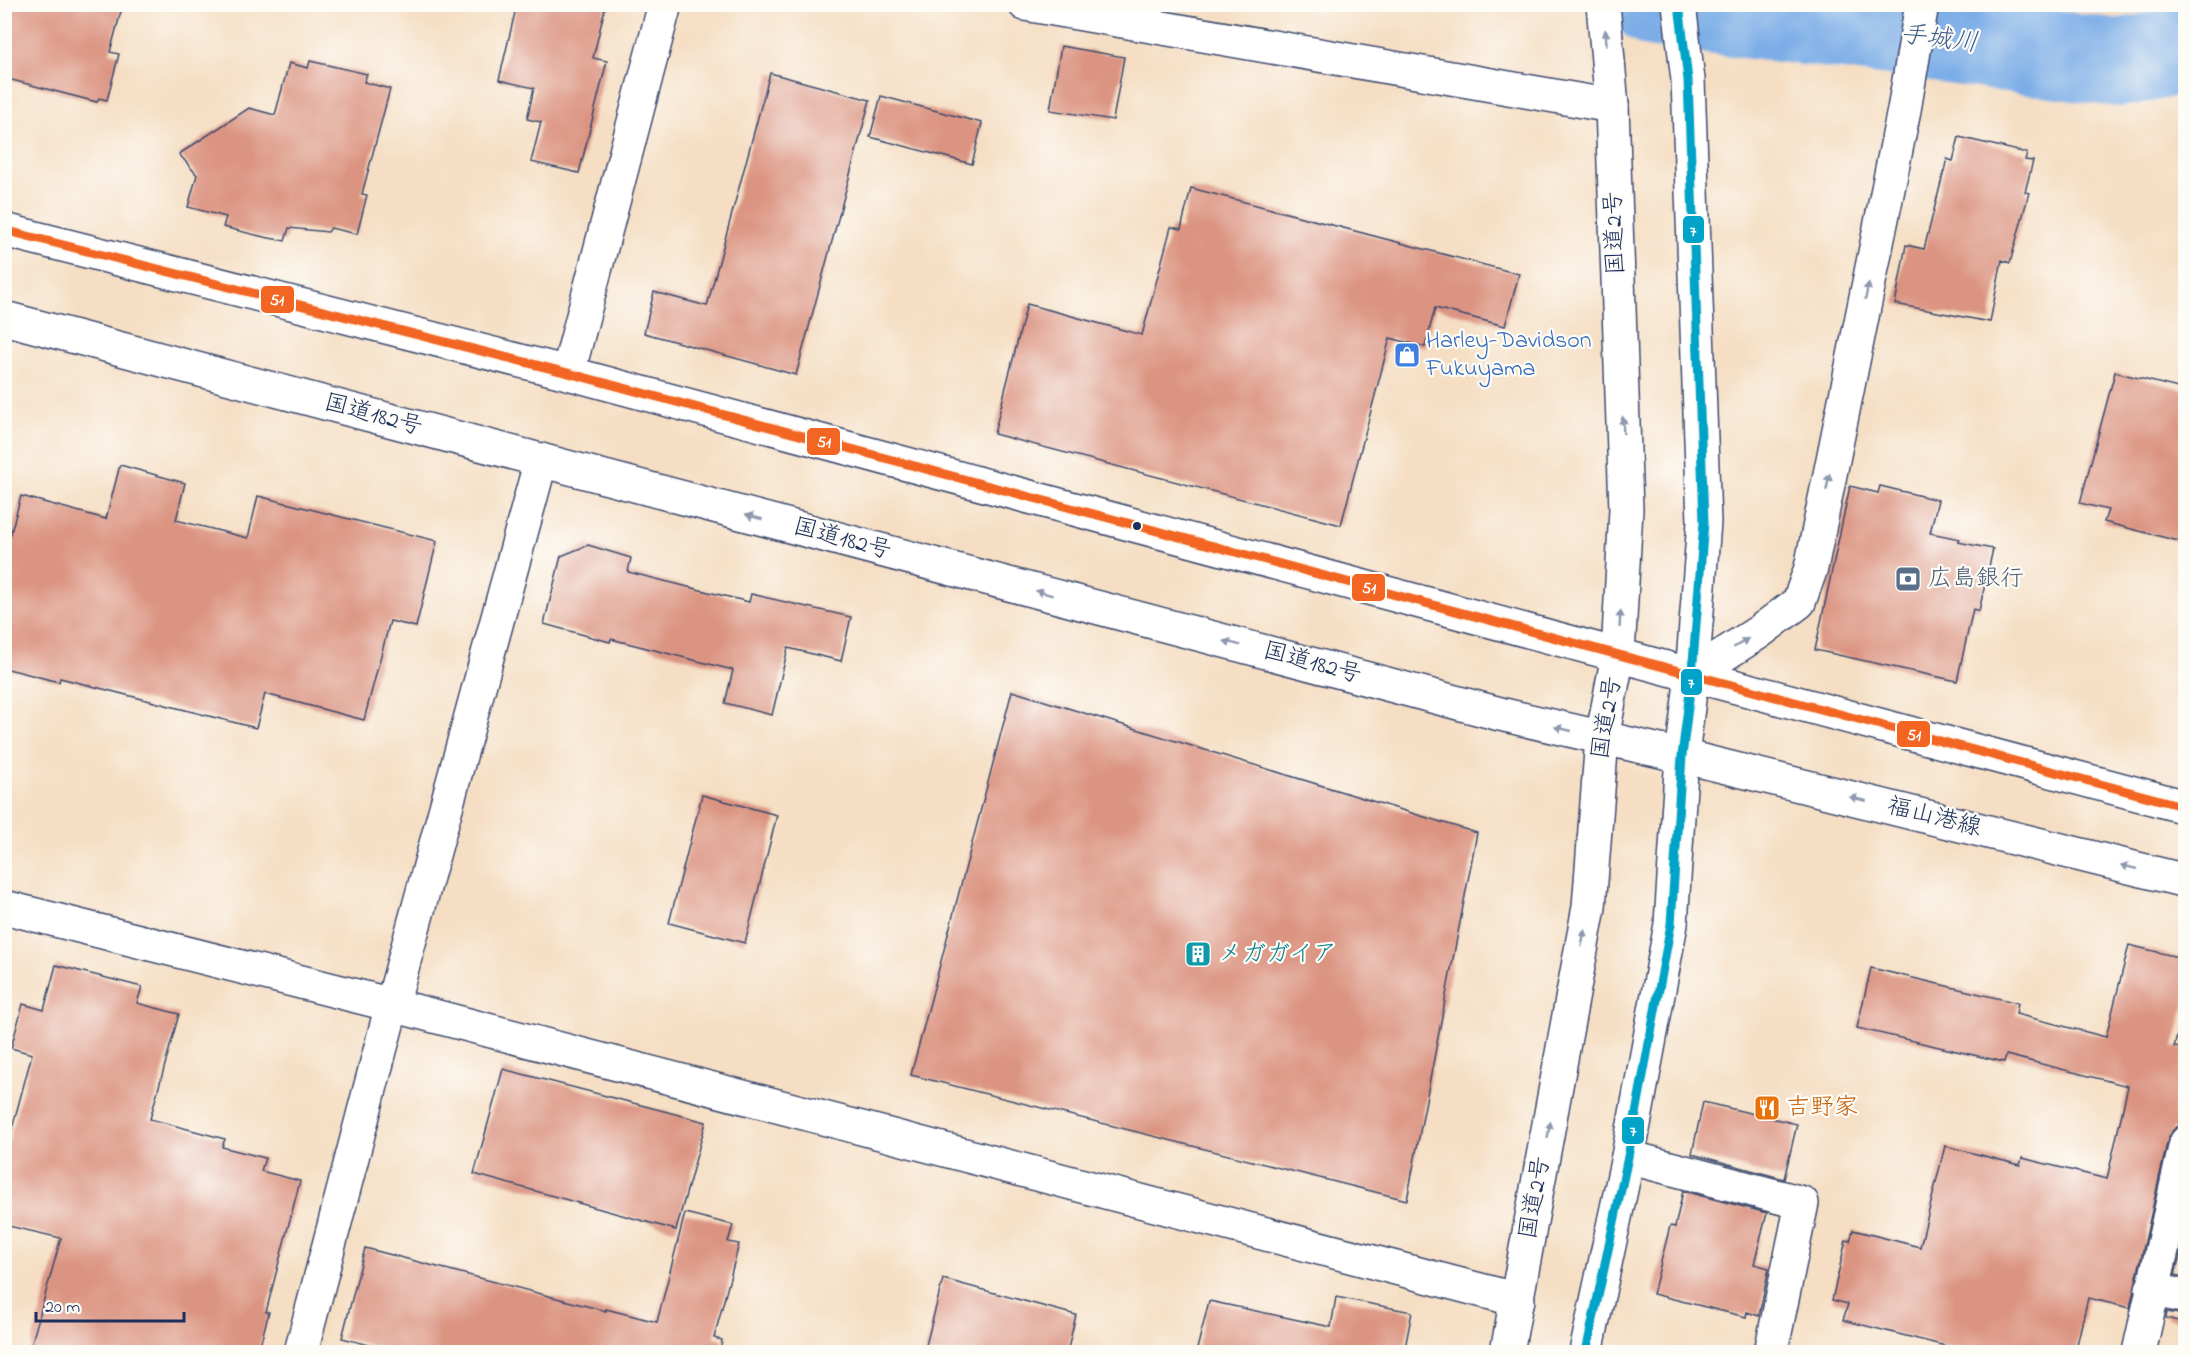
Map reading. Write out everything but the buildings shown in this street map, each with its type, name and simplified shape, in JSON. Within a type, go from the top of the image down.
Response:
[{"type":"main road","points":[[568,373],[665,4]]},
{"type":"main road","points":[[1024,4],[1612,106]]},
{"type":"main road","name":"国道2号","points":[[1507,1353],[1589,907],[1602,738],[1618,655],[1626,509],[1612,106],[1603,4]]},
{"type":"main road","points":[[1586,1353],[1628,1157],[1671,924],[1682,756],[1692,675],[1704,522],[1688,80],[1679,4]]},
{"type":"main road","points":[[1692,675],[1759,632],[1799,602],[1811,568],[1906,96],[1922,4]]},
{"type":"main road","points":[[4,230],[568,373],[2186,807]]},
{"type":"main road","name":"国道182号","points":[[4,318],[1488,711],[1682,756]]},
{"type":"main road","points":[[301,1353],[392,1005],[541,460]]},
{"type":"main road","name":"福山港線","points":[[1682,756],[2186,881]]},
{"type":"main road","points":[[4,907],[392,1005],[1518,1300]]},
{"type":"main road","points":[[2139,1353],[2186,1143]]},
{"type":"main road","points":[[1628,1157],[1802,1203],[1771,1353]]},
{"type":"main road","points":[[2152,1289],[2186,1297]]},
{"type":"waterway","name":"手城川","points":[[1656,4],[1831,24],[2119,63],[2186,50]]},
{"type":"transit line","name":"7","points":[[1586,1352],[1628,1157],[1671,924],[1682,756],[1692,675],[1704,522],[1688,80],[1679,4]]},
{"type":"transit line","name":"51","points":[[4,230],[568,373],[2186,807]]},
{"type":"place","name":"Harley-Davidson Fukuyama","points":[[1407,355]]},
{"type":"place","name":"広島銀行","points":[[1908,579]]},
{"type":"place","name":"メガガイア","points":[[1198,954]]},
{"type":"place","name":"吉野家","points":[[1767,1108]]}]
